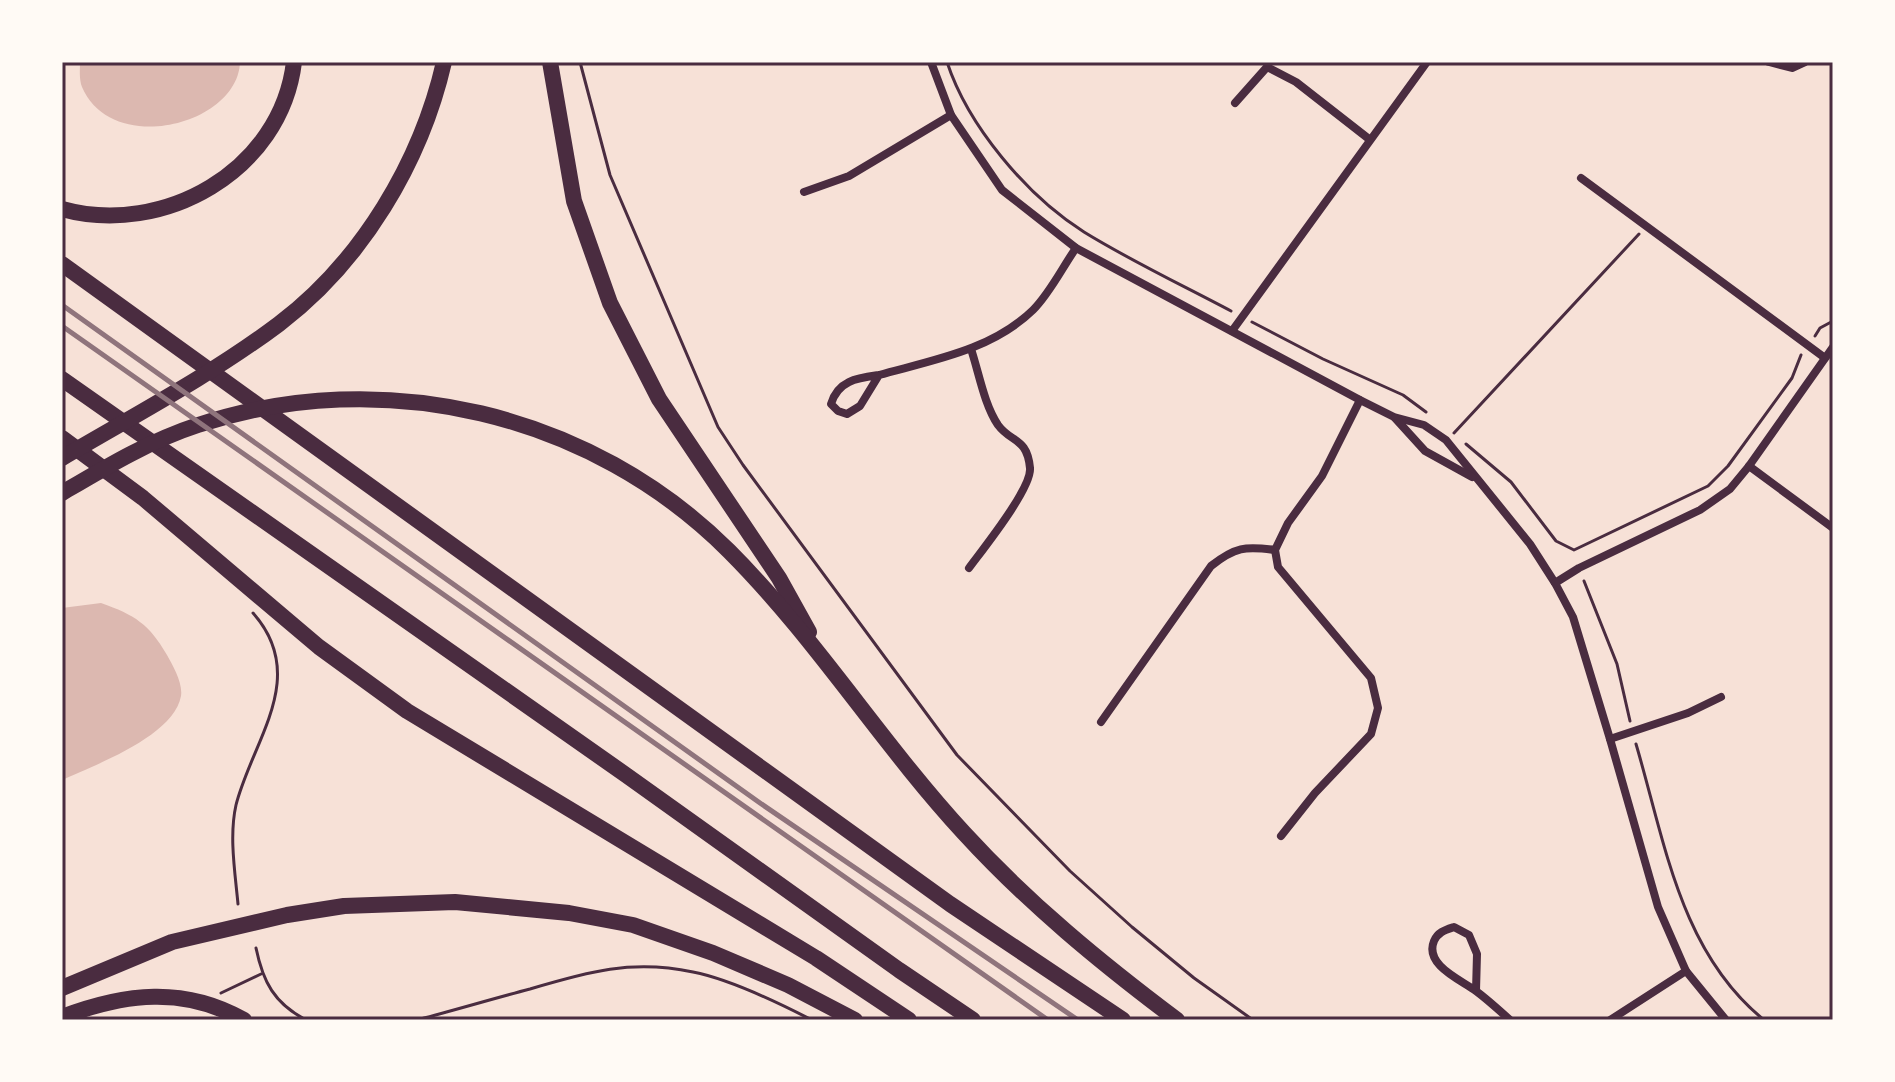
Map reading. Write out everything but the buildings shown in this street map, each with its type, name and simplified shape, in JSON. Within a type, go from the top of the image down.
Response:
[{"type":"highway","points":[[62,209],[119,217],[146,214],[173,207],[209,188],[242,163],[260,143],[286,95],[294,62]]},
{"type":"highway","points":[[62,458],[237,353],[281,322],[323,284],[361,240],[393,192],[419,141],[444,62]]},
{"type":"highway","points":[[550,62],[574,201],[610,303],[659,399],[779,578],[829,666]]},
{"type":"highway","points":[[62,264],[950,904],[1123,1020]]},
{"type":"highway","points":[[62,379],[973,1020]]},
{"type":"highway","points":[[66,491],[115,461],[196,426],[239,413],[304,402],[371,398],[460,408],[503,418],[586,449],[638,478],[698,522],[750,574],[829,666],[919,783],[1015,886],[1110,969],[1177,1020]]},
{"type":"highway","points":[[62,438],[143,498],[319,647],[407,711],[816,958],[909,1020]]},
{"type":"highway","points":[[62,988],[172,942],[287,915],[344,906],[455,902],[569,913],[633,925],[726,958],[788,985],[855,1020]]},
{"type":"highway","points":[[62,1017],[96,1004],[160,995],[221,1007],[244,1020]]},
{"type":"street","points":[[931,62],[951,115],[1002,190],[1076,248],[1360,400],[1394,417],[1424,425],[1446,440],[1530,544],[1573,617],[1658,907],[1686,971],[1726,1020]]},
{"type":"street","points":[[1232,331],[1427,62]]},
{"type":"street","points":[[1769,62],[1792,68],[1805,62]]},
{"type":"street","points":[[1235,103],[1267,67],[1296,82],[1369,139]]},
{"type":"street","points":[[804,192],[849,176],[951,115]]},
{"type":"street","points":[[1581,178],[1825,358]]},
{"type":"street","points":[[879,375],[860,406],[847,414],[831,404],[834,392],[850,380],[971,349],[1002,334],[1034,308],[1076,248]]},
{"type":"street","points":[[1555,583],[1579,568],[1700,510],[1730,489],[1833,347]]},
{"type":"street","points":[[969,568],[1020,495],[1031,470],[1024,445],[1000,428],[990,410],[971,349]]},
{"type":"street","points":[[1281,836],[1315,793],[1371,734],[1378,708],[1371,678],[1278,567],[1275,550],[1288,523],[1322,476],[1360,400]]},
{"type":"street","points":[[1394,417],[1425,451],[1477,479]]},
{"type":"street","points":[[1749,466],[1833,528]]},
{"type":"street","points":[[1101,722],[1211,566],[1230,551],[1250,547],[1275,550]]},
{"type":"street","points":[[1610,739],[1688,713],[1721,697]]},
{"type":"street","points":[[1476,991],[1477,954],[1469,935],[1454,927],[1442,931],[1431,951],[1435,960],[1510,1020]]},
{"type":"street","points":[[1610,1020],[1686,971]]},
{"type":"path","points":[[580,62],[610,175],[718,427],[743,465],[957,755],[1070,871],[1121,918],[1194,978],[1253,1020]]},
{"type":"path","points":[[947,62],[977,124],[1043,200],[1082,231],[1323,359],[1403,395],[1429,414]]},
{"type":"path","points":[[1454,433],[1647,226]]},
{"type":"path","points":[[1574,550],[1708,486],[1728,466],[1792,378],[1796,362],[1820,328],[1833,321]]},
{"type":"path","points":[[1465,443],[1511,482],[1556,541],[1574,550],[1617,664],[1678,895],[1699,941],[1718,971],[1750,1009],[1764,1020]]},
{"type":"path","points":[[238,904],[234,860],[236,805],[271,718],[277,694],[275,661],[268,637],[250,611]]},
{"type":"path","points":[[256,948],[262,974],[276,998],[306,1020]]},
{"type":"path","points":[[417,1020],[570,976],[621,966],[650,966],[695,972],[774,1001],[812,1020]]},
{"type":"path","points":[[221,993],[262,974]]},
{"type":"shaded area","points":[[80,62],[240,62],[234,84],[219,102],[197,116],[172,124],[145,126],[119,121],[97,109],[82,87]]},
{"type":"shaded area","points":[[101,603],[132,617],[154,635],[175,669],[181,696],[164,724],[149,736],[62,780],[62,608]]},
{"type":"railway","points":[[62,305],[760,803],[1078,1020]]},
{"type":"railway","points":[[62,326],[1048,1020]]}]
